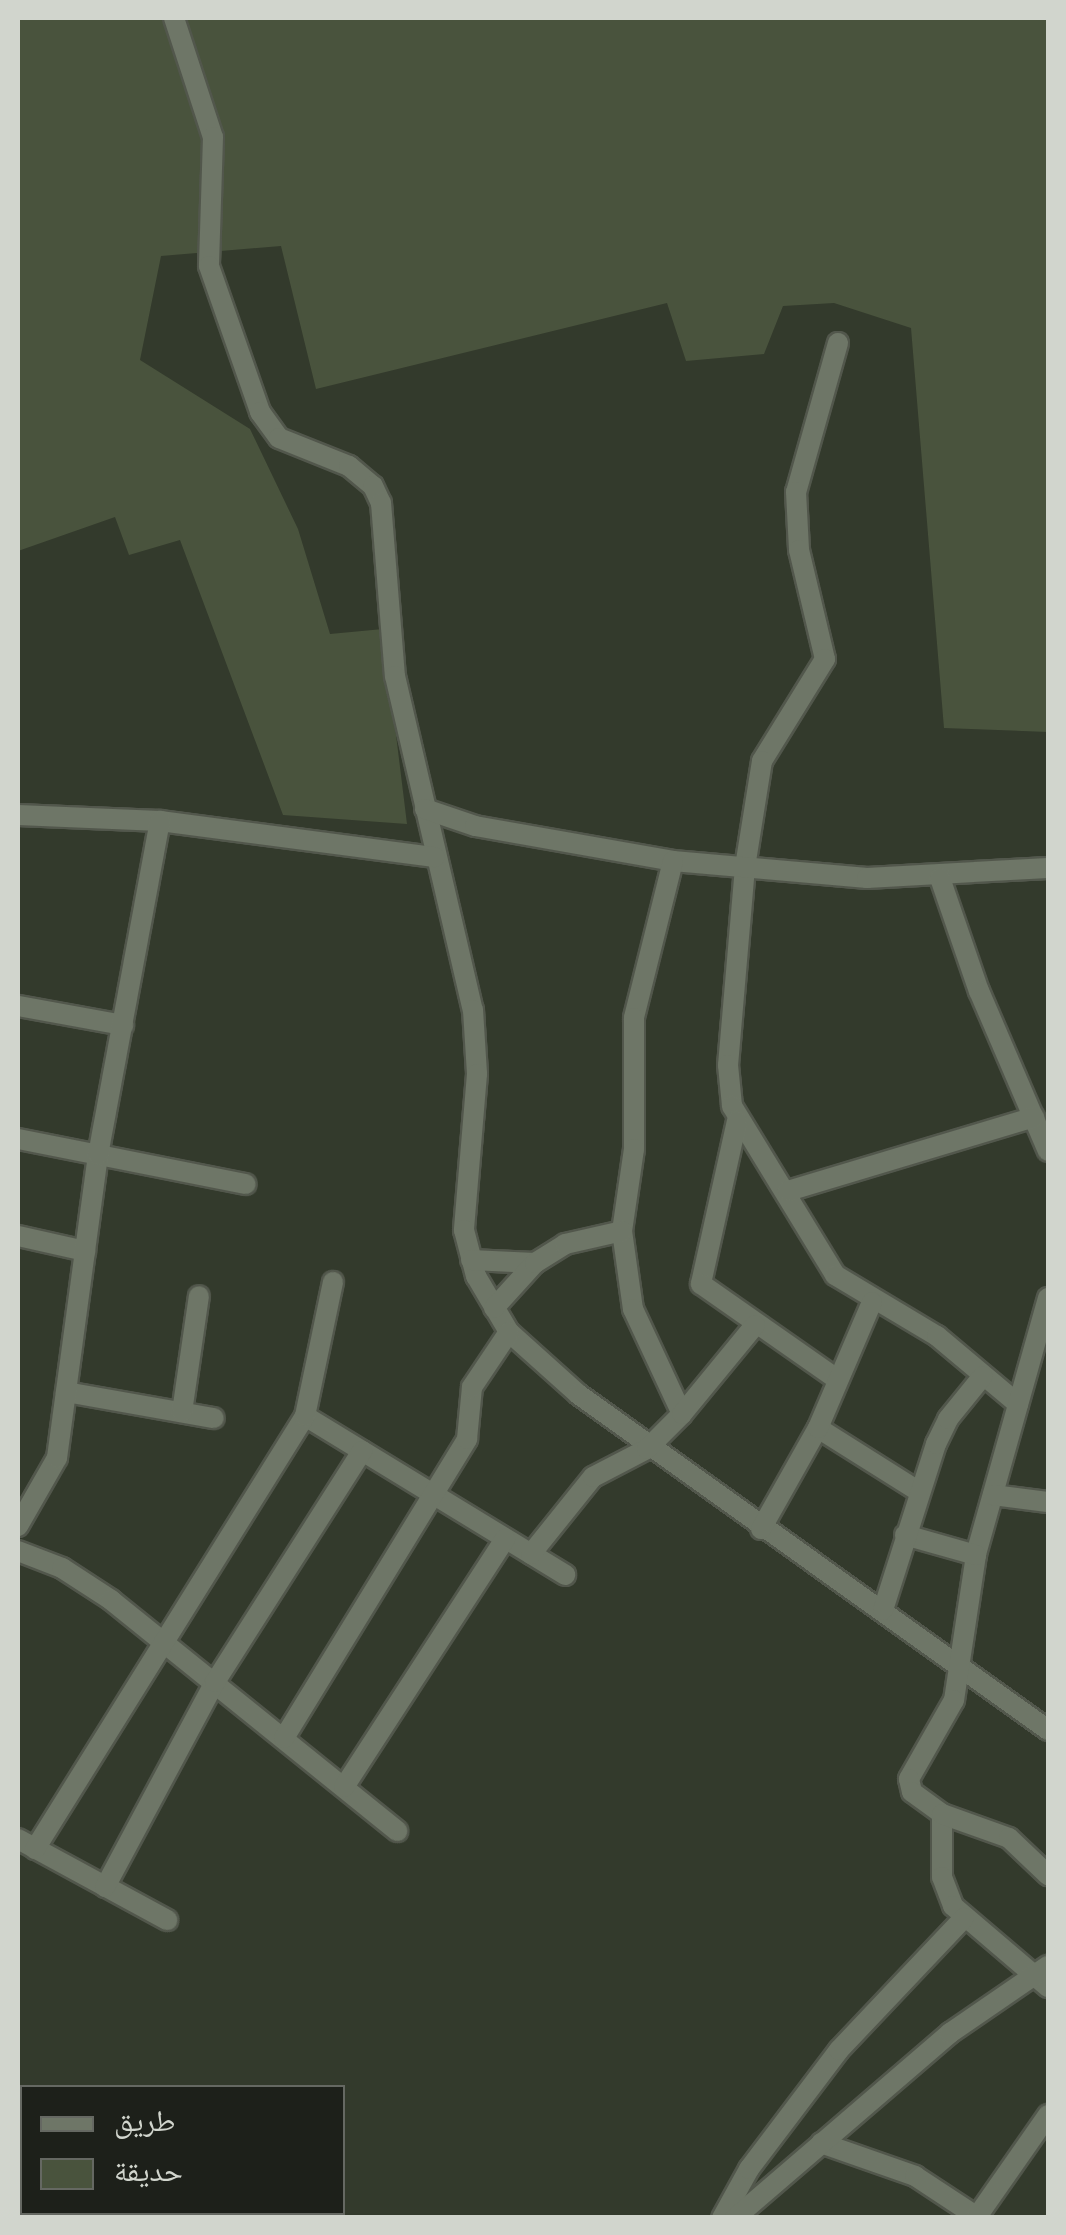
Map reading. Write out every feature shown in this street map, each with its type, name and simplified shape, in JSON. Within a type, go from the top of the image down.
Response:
[{"type":"street","points":[[174,18],[213,137],[210,266],[260,412],[279,438],[349,466],[381,503],[395,676],[477,1044],[464,1230],[470,1260],[494,1308],[510,1332],[647,1449],[883,1610],[1048,1730]]},
{"type":"street","points":[[838,343],[796,492],[799,550],[825,660],[762,761],[745,866],[728,1065],[736,1122],[700,1276],[710,1295],[838,1380]]},
{"type":"street","points":[[425,809],[476,826],[673,861],[940,878],[1048,868]]},
{"type":"street","points":[[18,816],[160,821],[435,857]]},
{"type":"street","points":[[18,1526],[57,1458],[98,1155],[160,821]]},
{"type":"street","points":[[673,861],[634,1018],[634,1149],[622,1231],[633,1309],[682,1414]]},
{"type":"street","points":[[940,878],[1048,1151]]},
{"type":"street","points":[[18,1006],[124,1025]]},
{"type":"street","points":[[788,1191],[1034,1117]]},
{"type":"street","points":[[736,1122],[788,1191],[835,1275],[872,1302],[937,1336],[1018,1404]]},
{"type":"street","points":[[18,1139],[246,1184]]},
{"type":"street","points":[[494,1308],[535,1263],[575,1240],[622,1231]]},
{"type":"street","points":[[18,1236],[85,1250]]},
{"type":"street","points":[[470,1260],[535,1263]]},
{"type":"street","points":[[166,1920],[26,1844],[305,1416],[333,1282]]},
{"type":"street","points":[[182,1412],[198,1296]]},
{"type":"street","points":[[1048,1298],[976,1555],[959,1666],[946,1718],[909,1780],[912,1792],[942,1814],[1009,1838],[1048,1875]]},
{"type":"street","points":[[761,1529],[818,1428],[872,1302]]},
{"type":"street","points":[[531,1554],[593,1477],[647,1449],[682,1414],[755,1325]]},
{"type":"street","points":[[284,1738],[468,1439],[472,1387],[510,1332]]},
{"type":"street","points":[[883,1610],[918,1491],[948,1418],[983,1376]]},
{"type":"street","points":[[66,1392],[214,1418]]},
{"type":"street","points":[[305,1416],[565,1575]]},
{"type":"street","points":[[818,1428],[918,1491]]},
{"type":"street","points":[[105,1887],[215,1682],[362,1451]]},
{"type":"street","points":[[993,1496],[1048,1502]]},
{"type":"street","points":[[905,1535],[976,1555]]},
{"type":"street","points":[[344,1787],[505,1539]]},
{"type":"street","points":[[18,1550],[62,1568],[163,1639],[397,1831]]},
{"type":"street","points":[[735,2218],[950,2033],[1044,1975],[964,1918],[942,1877],[942,1814]]},
{"type":"street","points":[[722,2218],[748,2169],[839,2050],[964,1918]]},
{"type":"street","points":[[821,2143],[915,2176],[977,2217],[1048,2115]]},
{"type":"green space","points":[[18,18],[1048,18],[1048,732],[944,728],[911,328],[834,303],[783,306],[764,354],[686,361],[667,303],[316,389],[281,246],[161,256],[140,360],[250,429],[298,529],[330,634],[383,629],[407,824],[283,815],[180,540],[129,555],[115,517],[18,551]]}]
